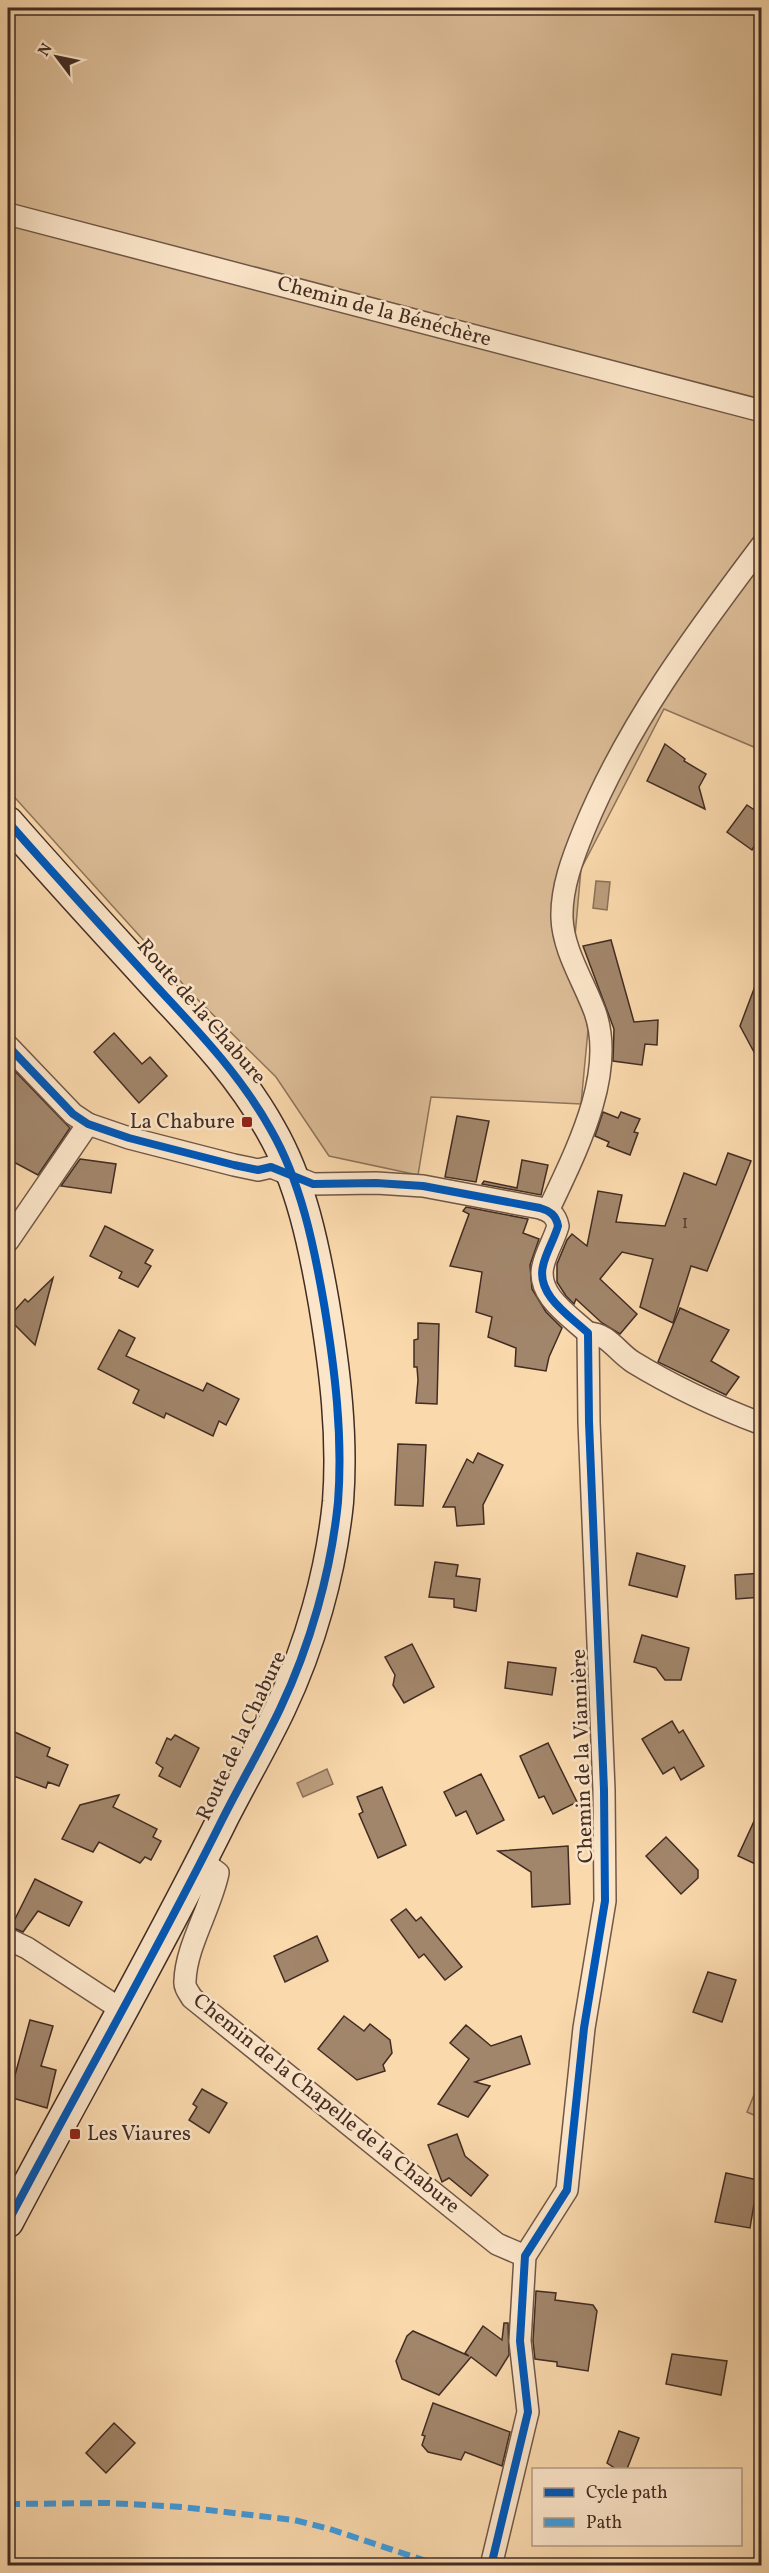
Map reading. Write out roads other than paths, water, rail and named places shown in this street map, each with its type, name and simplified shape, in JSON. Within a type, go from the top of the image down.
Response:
[{"type":"main road","name":"Route de la Chabure","points":[[8,822],[219,1055],[256,1103],[274,1134],[308,1228],[330,1344],[340,1439],[338,1505],[326,1571],[301,1654],[281,1706],[202,1861],[8,2222]]},
{"type":"street","name":"Chemin de la Bénéchère","points":[[8,214],[762,411]]},
{"type":"street","points":[[548,1211],[586,1125],[598,1088],[597,1021],[566,940],[562,918],[564,891],[572,864],[593,808],[639,718],[692,638],[762,546]]},
{"type":"street","points":[[8,1046],[73,1114],[88,1124],[172,1150],[258,1170],[271,1167],[313,1184],[376,1183],[462,1191],[548,1211],[556,1219],[558,1226],[543,1265],[542,1279],[547,1293],[588,1333],[606,1337],[626,1357],[661,1379],[718,1407],[762,1424]]},
{"type":"street","points":[[8,1241],[88,1124]]},
{"type":"street","name":"Chemin de la Viannière","points":[[492,2565],[528,2412],[520,2341],[525,2256],[567,2190],[584,2028],[605,1901],[604,1784],[589,1422],[588,1333]]},
{"type":"street","name":"Chemin de la Chapelle de la Chabure","points":[[202,1861],[219,1873],[188,1963],[184,1984],[192,1998],[497,2244],[525,2256]]},
{"type":"street","points":[[8,1939],[27,1948],[122,2010]]},
{"type":"place","name":"La Chabure","points":[[247,1122]]},
{"type":"place","name":"Les Viaures","points":[[75,2134]]}]
